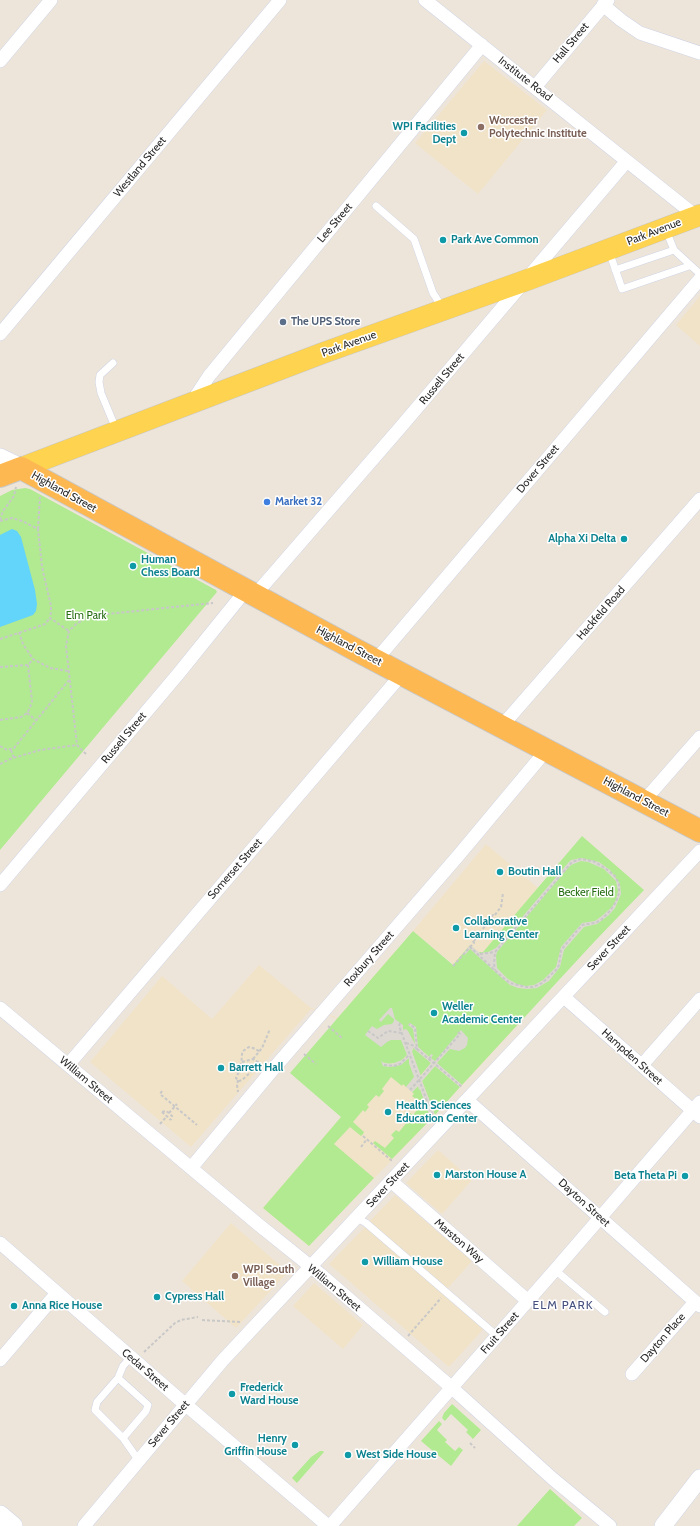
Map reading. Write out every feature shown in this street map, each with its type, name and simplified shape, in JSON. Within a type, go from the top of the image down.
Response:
[{"type":"highway","name":"Highland Street","points":[[13,476],[251,593],[501,727],[546,749],[700,831]]},
{"type":"main road","name":"Park Avenue","points":[[13,476],[117,431],[191,403],[443,309],[699,217]]},
{"type":"main road","name":"Highland Street","points":[[0,458],[13,476]]},
{"type":"main road","points":[[0,1515],[13,1526]]},
{"type":"street","points":[[0,61],[51,0]]},
{"type":"street","name":"Westland Street","points":[[0,334],[280,0]]},
{"type":"street","name":"Institute Road","points":[[425,0],[626,162],[699,217]]},
{"type":"street","points":[[605,3],[621,20],[640,33],[700,53]]},
{"type":"street","name":"Hall Street","points":[[534,87],[605,3]]},
{"type":"street","name":"Lee Street","points":[[191,403],[209,376],[482,45]]},
{"type":"street","name":"Russell Street","points":[[0,885],[179,673],[527,280],[626,162]]},
{"type":"street","name":"Dover Street","points":[[376,660],[700,279]]},
{"type":"street","name":"Hackfeld Road","points":[[501,727],[700,500]]},
{"type":"street","name":"Somerset Street","points":[[68,1065],[402,674]]},
{"type":"street","points":[[643,802],[700,737]]},
{"type":"street","name":"Roxbury Street","points":[[191,1168],[275,1067],[458,856],[546,749]]},
{"type":"street","name":"Sever Street","points":[[84,1526],[225,1358],[700,851]]},
{"type":"street","name":"Hampden Street","points":[[564,996],[642,1066],[698,1110]]},
{"type":"street","points":[[642,1066],[700,999]]},
{"type":"street","name":"William Street","points":[[0,1008],[310,1268],[320,1274],[451,1387],[548,1474],[610,1526]]},
{"type":"street","name":"Dayton Street","points":[[468,1100],[698,1304]]},
{"type":"street","name":"Fruit Street","points":[[329,1526],[556,1270],[600,1218],[698,1110]]},
{"type":"street","name":"Marston Way","points":[[391,1181],[528,1301]]},
{"type":"street","name":"Cedar Street","points":[[0,1243],[186,1405],[329,1526]]},
{"type":"street","points":[[0,1360],[57,1293]]},
{"type":"street","name":"Dayton Place","points":[[632,1374],[698,1304]]},
{"type":"street","points":[[663,1526],[700,1478]]},
{"type":"lane","points":[[376,206],[414,239],[433,293],[443,309]]},
{"type":"lane","points":[[665,228],[674,250],[689,266],[700,274]]},
{"type":"lane","points":[[609,249],[622,289],[689,266]]},
{"type":"lane","points":[[616,270],[674,250]]},
{"type":"lane","points":[[113,363],[100,375],[99,382],[101,393],[117,431]]},
{"type":"lane","points":[[356,1218],[366,1223],[497,1336]]},
{"type":"lane","points":[[556,1270],[605,1312]]},
{"type":"lane","points":[[131,1357],[123,1366],[118,1378],[97,1402],[95,1410],[124,1438],[139,1461]]},
{"type":"lane","points":[[118,1378],[148,1405],[146,1411],[124,1438]]},
{"type":"path","points":[[0,521],[3,511],[14,496],[13,476]]},
{"type":"path","points":[[0,640],[45,624],[50,618],[52,612],[42,568],[38,529],[40,494]]},
{"type":"path","points":[[0,521],[12,518],[38,529]]},
{"type":"path","points":[[86,754],[77,745],[66,646],[69,631],[84,619],[97,615],[213,603]]},
{"type":"path","points":[[50,618],[69,631]]},
{"type":"path","points":[[19,632],[23,644],[33,659],[50,668],[69,671]]},
{"type":"path","points":[[0,667],[28,665],[33,659]]},
{"type":"path","points":[[0,720],[17,718],[27,713],[32,704],[28,665]]},
{"type":"path","points":[[0,746],[7,750],[11,750],[17,745],[70,679]]},
{"type":"path","points":[[27,713],[37,721]]},
{"type":"path","points":[[0,764],[40,750],[77,745]]},
{"type":"path","points":[[11,750],[14,758]]},
{"type":"path","points":[[468,944],[470,947],[479,954],[495,970],[510,983],[526,987],[533,987],[542,984],[559,965],[560,954],[564,946],[582,925],[595,923],[601,920],[616,902],[620,893],[619,884],[614,876],[605,868],[593,861],[581,859],[572,862],[495,952],[495,970]]},
{"type":"path","points":[[454,966],[470,947],[483,925],[501,907],[503,893]]},
{"type":"path","points":[[479,954],[495,952]]},
{"type":"path","points":[[400,1023],[399,1026],[434,1118]]},
{"type":"path","points":[[409,1024],[414,1028],[417,1048]]},
{"type":"path","points":[[328,1026],[342,1039]]},
{"type":"path","points":[[242,1062],[253,1059],[260,1051],[270,1029]]},
{"type":"path","points":[[368,1031],[378,1038],[388,1031],[402,1033]]},
{"type":"path","points":[[410,1090],[435,1064],[460,1034],[458,1032]]},
{"type":"path","points":[[406,1043],[417,1048],[462,1087]]},
{"type":"path","points":[[239,1094],[236,1075],[241,1067],[242,1054],[246,1049],[253,1048],[260,1051]]},
{"type":"path","points":[[304,1054],[316,1064]]},
{"type":"path","points":[[384,1065],[394,1066],[400,1064],[410,1054]]},
{"type":"path","points":[[429,1059],[432,1055]]},
{"type":"path","points":[[253,1059],[264,1066]]},
{"type":"path","points":[[238,1080],[242,1080],[248,1076],[261,1063]]},
{"type":"path","points":[[162,1090],[160,1094],[197,1125]]},
{"type":"path","points":[[169,1113],[177,1104]]},
{"type":"path","points":[[166,1111],[169,1113],[172,1116],[171,1120],[162,1112],[166,1111]]},
{"type":"path","points":[[160,1124],[167,1116]]},
{"type":"path","points":[[363,1136],[392,1161]]},
{"type":"path","points":[[361,1146],[368,1139]]},
{"type":"path","points":[[408,1336],[447,1292]]},
{"type":"path","points":[[144,1352],[175,1323],[198,1317]]},
{"type":"path","points":[[202,1320],[242,1322]]},
{"type":"path","points":[[470,1443],[475,1448]]},
{"type":"shaded area","name":"Worcester Polytechnic Institute","points":[[484,61],[547,110],[478,194],[415,143]]},
{"type":"shaded area","points":[[700,296],[700,346],[676,325]]},
{"type":"shaded area","points":[[486,844],[538,888],[474,964],[530,1012],[417,1134],[309,1246],[263,1208],[358,1097],[337,1019],[311,1009],[191,1147],[90,1062],[162,976],[212,1019],[259,965],[311,1008],[338,1018],[395,951],[465,974],[413,931]]},
{"type":"shaded area","points":[[581,858],[599,862],[610,870],[620,884],[621,894],[615,908],[609,915],[597,924],[584,927],[564,950],[560,967],[549,981],[537,988],[518,988],[510,985],[470,949],[465,955],[464,953],[470,945],[480,953],[488,952],[496,948],[571,860]],"holes":[[[581,861],[588,862],[604,869],[616,881],[618,891],[616,900],[612,907],[595,921],[582,923],[561,947],[556,967],[543,980],[534,985],[526,986],[517,984],[508,979],[497,968],[497,952],[571,865]]]},
{"type":"shaded area","points":[[390,1008],[392,1008],[395,1019],[403,1025],[403,1030],[406,1029],[408,1031],[415,1044],[413,1029],[408,1025],[410,1023],[416,1027],[418,1047],[429,1057],[431,1054],[433,1055],[431,1058],[435,1061],[461,1030],[468,1038],[465,1048],[459,1051],[450,1049],[437,1063],[462,1085],[460,1087],[435,1066],[422,1081],[435,1115],[431,1119],[418,1086],[412,1092],[406,1087],[414,1077],[409,1063],[409,1058],[401,1065],[390,1067],[383,1066],[381,1061],[392,1064],[404,1059],[407,1055],[401,1040],[391,1040],[381,1047],[365,1035],[372,1026],[377,1029],[384,1025],[392,1024],[394,1019],[388,1014],[381,1022],[379,1020]],"holes":[[[413,1048],[431,1063],[421,1076],[412,1052]]]},
{"type":"shaded area","points":[[438,1150],[472,1180],[442,1214],[406,1183]]},
{"type":"shaded area","points":[[395,1195],[472,1261],[447,1289],[369,1222]]},
{"type":"shaded area","name":"WPI South Village","points":[[231,1223],[288,1272],[236,1328],[182,1281]]},
{"type":"shaded area","points":[[366,1226],[488,1324],[449,1367],[329,1264]]},
{"type":"shaded area","points":[[314,1283],[363,1325],[343,1349],[293,1306]]},
{"type":"green space","name":"Elm Park","points":[[25,488],[30,489],[216,590],[217,592],[0,850],[0,496],[12,490]]},
{"type":"green space","name":"Becker Field","points":[[582,836],[644,890],[462,1085],[413,1043],[407,1055],[400,1062],[388,1064],[382,1062],[390,1067],[409,1058],[409,1063],[415,1077],[406,1087],[403,1084],[402,1086],[391,1077],[382,1089],[384,1091],[379,1097],[376,1095],[367,1105],[369,1107],[365,1112],[363,1110],[353,1122],[364,1132],[363,1134],[361,1136],[350,1127],[334,1144],[374,1178],[309,1246],[263,1208],[341,1117],[290,1073],[413,931],[453,965],[470,945],[478,952],[483,952]]},
{"type":"green space","points":[[413,1047],[431,1063],[420,1076],[412,1052]]},
{"type":"green space","points":[[435,1066],[460,1087],[435,1115],[422,1081]]},
{"type":"green space","points":[[418,1086],[431,1119],[392,1159],[373,1143],[375,1141],[385,1148],[394,1138],[391,1135],[396,1130],[399,1132],[408,1121],[406,1119],[410,1113],[413,1115],[422,1104],[412,1096],[414,1094],[412,1092]]},
{"type":"green space","points":[[452,1404],[481,1430],[473,1439],[466,1432],[468,1430],[451,1414],[445,1421],[442,1418],[444,1413]]},
{"type":"green space","points":[[439,1421],[442,1424],[437,1430],[447,1440],[445,1442],[455,1451],[459,1447],[463,1450],[451,1466],[421,1441]]},
{"type":"green space","points":[[320,1451],[324,1452],[297,1483],[292,1478],[311,1457]]},
{"type":"green space","points":[[550,1489],[582,1518],[574,1526],[517,1526]]},
{"type":"water","points":[[12,529],[17,531],[21,537],[35,590],[37,604],[36,611],[33,615],[0,627],[0,535]]},
{"type":"place","name":"Worcester Polytechnic Institute","points":[[481,127]]},
{"type":"place","name":"WPI Facilities Dept","points":[[464,133]]},
{"type":"place","name":"Park Ave Common","points":[[443,240]]},
{"type":"place","name":"The UPS Store","points":[[283,322]]},
{"type":"place","name":"Market 32","points":[[267,502]]},
{"type":"place","name":"Alpha Xi Delta","points":[[624,539]]},
{"type":"place","name":"Human Chess Board","points":[[133,566]]},
{"type":"place","name":"Boutin Hall","points":[[500,872]]},
{"type":"place","name":"Collaborative Learning Center","points":[[456,928]]},
{"type":"place","name":"Weller Academic Center","points":[[434,1013]]},
{"type":"place","name":"Barrett Hall","points":[[221,1068]]},
{"type":"place","name":"Health Sciences Education Center","points":[[388,1112]]},
{"type":"place","name":"Marston House A","points":[[437,1175]]},
{"type":"place","name":"Beta Theta Pi","points":[[685,1176]]},
{"type":"place","name":"William House","points":[[365,1262]]},
{"type":"place","name":"WPI South Village","points":[[235,1276]]},
{"type":"place","name":"Cypress Hall","points":[[157,1297]]},
{"type":"place","name":"Anna Rice House","points":[[14,1306]]},
{"type":"place","name":"Frederick Ward House","points":[[232,1394]]},
{"type":"place","name":"Henry Griffin House","points":[[295,1445]]},
{"type":"place","name":"West Side House","points":[[348,1455]]},
{"type":"district","name":"ELM PARK","points":[[563,1305]]}]
